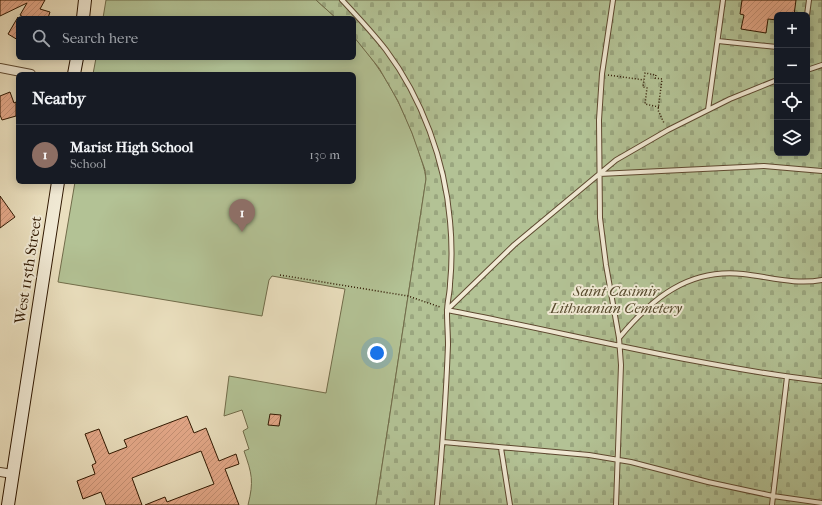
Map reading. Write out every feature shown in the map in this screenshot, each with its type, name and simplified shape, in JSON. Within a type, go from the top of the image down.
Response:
[{"type":"street","points":[[83,16],[86,0]]},
{"type":"street","points":[[74,72],[77,60]]},
{"type":"street","points":[[0,68],[21,72]]},
{"type":"street","name":"West 115th Street","points":[[8,505],[58,184]]},
{"type":"street","points":[[0,472],[12,474]]},
{"type":"lane","points":[[342,0],[364,23],[386,51],[408,84],[425,120],[437,153],[444,185],[450,221],[451,264],[447,310],[448,343],[437,505]]},
{"type":"lane","points":[[613,0],[602,74],[599,120],[599,174],[600,218],[606,265],[620,345],[621,365],[616,505]]},
{"type":"lane","points":[[708,110],[723,0]]},
{"type":"lane","points":[[807,12],[809,0]]},
{"type":"lane","points":[[718,41],[774,47]]},
{"type":"lane","points":[[810,68],[822,66]]},
{"type":"lane","points":[[447,310],[514,245],[616,160],[668,130],[730,99],[774,81]]},
{"type":"lane","points":[[599,174],[764,166],[822,171]]},
{"type":"lane","points":[[619,338],[636,318],[667,293],[679,285],[706,275],[744,274],[799,282],[822,280]]},
{"type":"lane","points":[[447,310],[726,367],[786,377],[822,381]]},
{"type":"lane","points":[[772,505],[786,377]]},
{"type":"lane","points":[[442,442],[581,454],[618,460],[773,496],[822,503]]},
{"type":"lane","points":[[501,448],[510,505]]},
{"type":"path","points":[[658,107],[645,104],[647,88],[643,87],[645,73],[656,74],[655,78],[662,79],[658,110],[668,130]]},
{"type":"path","points":[[602,74],[644,80]]},
{"type":"path","points":[[280,275],[408,296],[447,310]]},
{"type":"green space","points":[[106,0],[316,0],[334,16],[103,16]]},
{"type":"green space","name":"Saint Casimir Lithuanian Cemetery","points":[[316,0],[822,0],[822,505],[376,505],[426,179],[425,170],[412,133],[398,101],[379,68],[356,39],[356,16],[334,16]]},
{"type":"green space","points":[[356,39],[374,62],[392,90],[406,119],[418,149],[426,179],[376,505],[248,505],[251,490],[251,478],[244,451],[249,449],[243,431],[248,428],[242,410],[224,416],[229,376],[326,393],[345,289],[272,276],[269,280],[262,316],[58,282],[75,184],[356,184],[356,72],[93,72],[96,60],[356,60]]},
{"type":"building","points":[[0,0],[45,0],[40,9],[50,12],[49,16],[22,16],[20,15],[27,3],[0,16]]},
{"type":"building","points":[[742,0],[796,0],[794,12],[774,12],[774,20],[768,19],[766,33],[741,29],[744,15],[740,14]]},
{"type":"building","points":[[16,20],[16,39],[8,34]]},
{"type":"building","points":[[10,92],[14,103],[16,102],[16,116],[2,120],[0,115],[0,96]]},
{"type":"building","points":[[0,196],[15,217],[0,228]]},
{"type":"building","points":[[270,414],[281,415],[279,426],[268,425]]},
{"type":"building","points":[[187,416],[194,433],[206,428],[219,461],[236,454],[239,464],[225,469],[239,505],[145,505],[165,497],[167,502],[214,484],[201,451],[132,478],[142,505],[106,505],[101,492],[83,499],[77,481],[95,474],[92,465],[96,463],[85,434],[99,429],[109,454],[127,447],[124,440]]},
{"type":"place","name":"Marist High School","points":[[242,232]]}]
